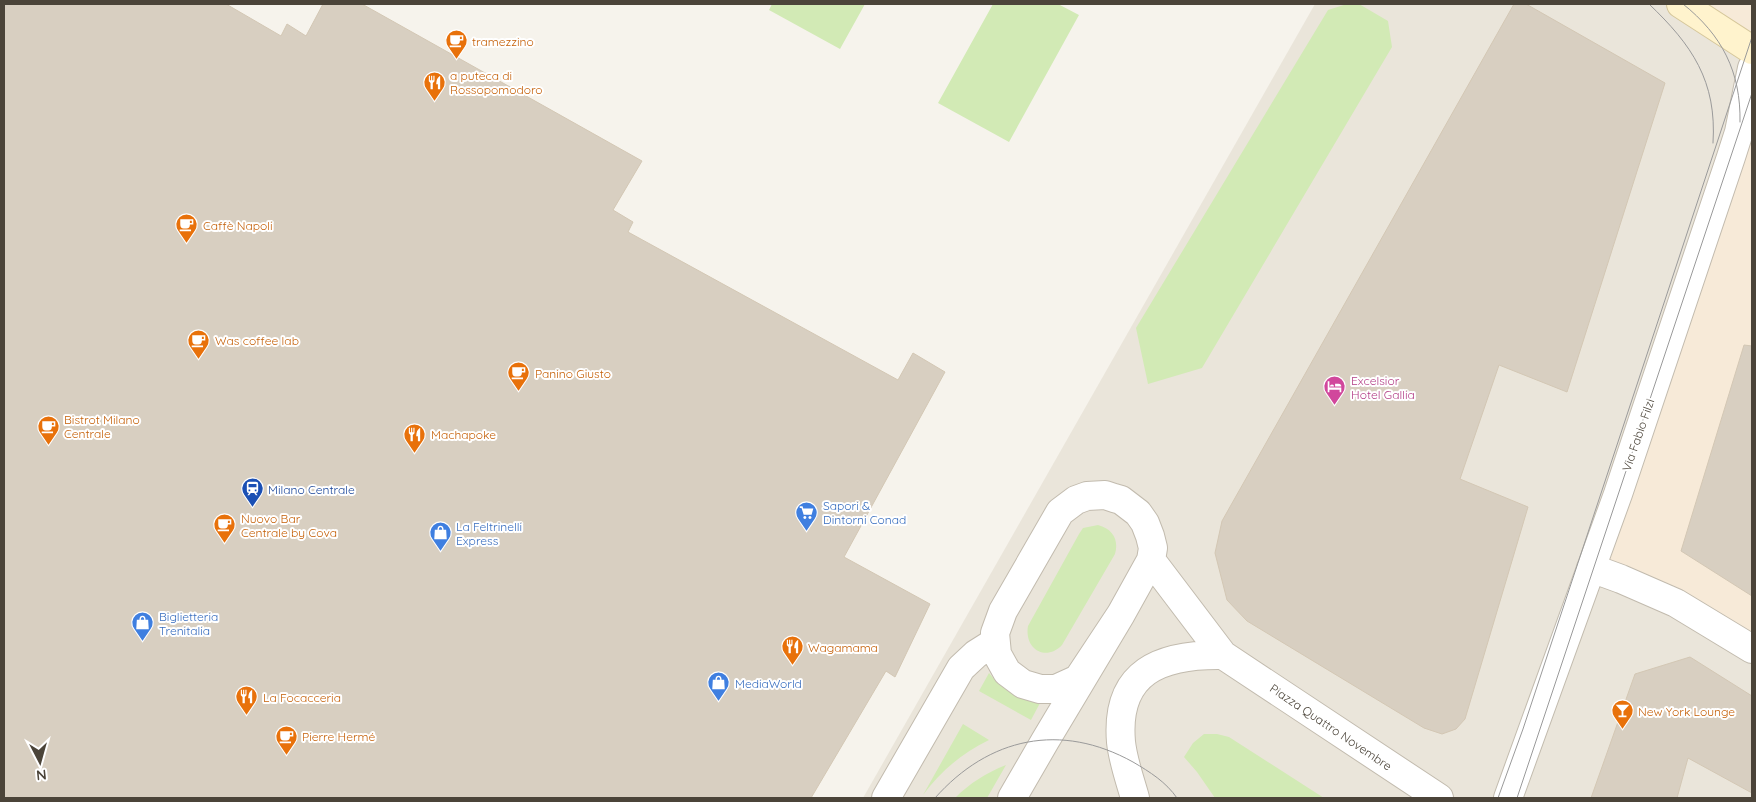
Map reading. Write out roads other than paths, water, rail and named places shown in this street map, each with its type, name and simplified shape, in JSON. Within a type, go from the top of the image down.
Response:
[{"type":"street","points":[[1681,4],[1752,50]]},
{"type":"street","name":"Via Fabio Filzi","points":[[1508,798],[1618,494],[1739,132],[1752,68]]},
{"type":"street","points":[[1012,798],[1121,614],[1151,560],[1153,548],[1145,523],[1131,507],[1121,500],[1105,495],[1095,495],[1076,500],[1060,512],[1003,610],[996,625],[995,642],[997,654],[1007,672],[1023,684],[1040,689],[1056,689],[1078,679],[1121,614]]},
{"type":"street","name":"Piazza Quattro Novembre","points":[[1151,560],[1224,655],[1439,798]]},
{"type":"street","points":[[1591,568],[1676,603],[1752,649]]},
{"type":"street","points":[[886,798],[960,668],[976,654],[995,642]]},
{"type":"street","points":[[1135,798],[1121,743],[1121,719],[1128,691],[1135,680],[1147,671],[1162,664],[1202,654],[1224,655]]},
{"type":"tram line","points":[[1649,4],[1678,34],[1699,66],[1711,101],[1713,143]]},
{"type":"tram line","points":[[1683,4],[1708,28],[1726,56],[1733,71],[1737,87],[1740,122]]},
{"type":"tram line","points":[[1498,798],[1523,729],[1752,37]]},
{"type":"tram line","points":[[1517,798],[1752,93]]},
{"type":"tram line","points":[[935,798],[956,777],[979,761],[1002,749],[1027,742],[1053,740],[1079,742],[1106,750],[1133,762],[1163,782],[1177,798]]},
{"type":"place","name":"tramezzino","points":[[456,60]]},
{"type":"place","name":"a puteca di Rossopomodoro","points":[[434,101]]},
{"type":"place","name":"Caffè Napoli","points":[[187,244]]},
{"type":"place","name":"Was coffee lab","points":[[199,359]]},
{"type":"place","name":"Panino Giusto","points":[[519,392]]},
{"type":"place","name":"Excelsior Hotel Gallia","points":[[1335,406]]},
{"type":"place","name":"Bistrot Milano Centrale","points":[[48,445]]},
{"type":"place","name":"Machapoke","points":[[415,453]]},
{"type":"place","name":"Milano Centrale","points":[[252,508]]},
{"type":"place","name":"Sapori & Dintorni Conad","points":[[807,531]]},
{"type":"place","name":"Nuovo Bar Centrale by Cova","points":[[225,544]]},
{"type":"place","name":"La Feltrinelli Express","points":[[440,552]]},
{"type":"place","name":"Biglietteria Trenitalia","points":[[143,642]]},
{"type":"place","name":"Wagamama","points":[[792,666]]},
{"type":"place","name":"MediaWorld","points":[[719,702]]},
{"type":"place","name":"La Focacceria","points":[[247,716]]},
{"type":"place","name":"New York Lounge","points":[[1622,730]]},
{"type":"place","name":"Pierre Hermé","points":[[286,755]]}]
